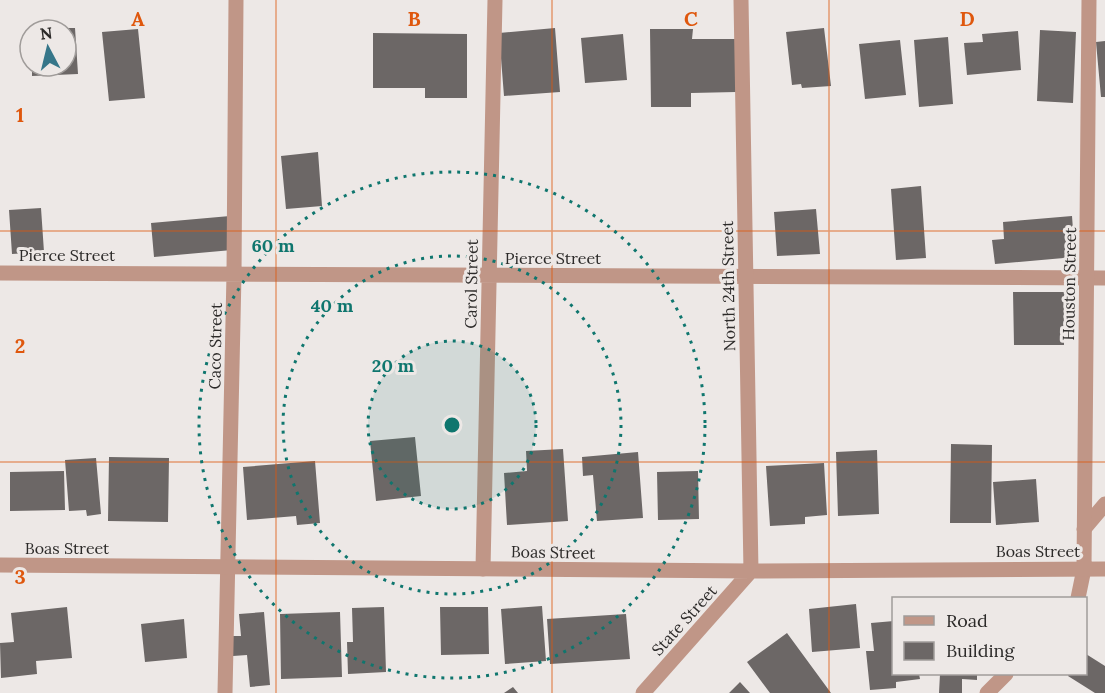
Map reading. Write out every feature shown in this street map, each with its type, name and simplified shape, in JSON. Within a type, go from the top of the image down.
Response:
[{"type":"street","name":"Caco Street","points":[[225,693],[234,274],[236,0]]},
{"type":"street","name":"Carol Street","points":[[483,569],[495,0]]},
{"type":"street","name":"North 24th Street","points":[[741,0],[751,572]]},
{"type":"street","name":"Houston Street","points":[[1078,597],[1084,569],[1089,0]]},
{"type":"street","name":"Pierce Street","points":[[0,273],[1105,278]]},
{"type":"street","points":[[1084,529],[1105,504]]},
{"type":"street","name":"Boas Street","points":[[0,565],[751,572],[1105,569]]},
{"type":"street","name":"State Street","points":[[643,693],[751,572]]},
{"type":"street","points":[[987,693],[1005,675]]},
{"type":"building","points":[[555,28],[560,92],[504,96],[499,33]]},
{"type":"building","points":[[824,28],[831,86],[802,88],[801,84],[792,85],[786,32]]},
{"type":"building","points":[[138,29],[145,98],[109,101],[102,32]]},
{"type":"building","points":[[650,29],[693,29],[692,39],[736,39],[736,92],[691,93],[691,107],[651,107]]},
{"type":"building","points":[[1040,30],[1076,32],[1073,103],[1037,101]]},
{"type":"building","points":[[1018,31],[1021,70],[967,75],[964,43],[983,42],[982,34]]},
{"type":"building","points":[[373,33],[467,34],[467,98],[425,98],[425,88],[373,88]]},
{"type":"building","points":[[623,34],[627,80],[585,83],[581,38]]},
{"type":"building","points":[[948,37],[953,104],[919,107],[914,40]]},
{"type":"building","points":[[900,40],[906,95],[865,99],[859,44]]},
{"type":"building","points":[[1105,41],[1105,97],[1101,97],[1096,42]]},
{"type":"building","points":[[318,152],[322,206],[286,209],[281,156]]},
{"type":"building","points":[[921,186],[926,258],[896,260],[891,189]]},
{"type":"building","points":[[41,208],[44,252],[12,254],[9,210]]},
{"type":"building","points":[[816,209],[820,254],[777,256],[774,212]]},
{"type":"building","points":[[230,216],[232,250],[154,257],[151,223]]},
{"type":"building","points":[[1072,216],[1075,257],[995,264],[992,240],[1004,239],[1003,222]]},
{"type":"building","points":[[1013,292],[1076,292],[1076,319],[1064,319],[1064,345],[1014,345]]},
{"type":"building","points":[[415,437],[421,496],[376,501],[370,441]]},
{"type":"building","points":[[951,444],[992,445],[991,523],[950,523]]},
{"type":"building","points":[[563,449],[568,521],[507,525],[504,473],[527,471],[526,451]]},
{"type":"building","points":[[877,450],[879,514],[838,516],[836,452]]},
{"type":"building","points":[[638,452],[643,518],[597,521],[593,475],[583,476],[582,457]]},
{"type":"building","points":[[109,457],[169,458],[168,522],[108,521]]},
{"type":"building","points":[[96,458],[101,514],[87,516],[86,510],[69,511],[65,460]]},
{"type":"building","points":[[315,461],[320,523],[297,525],[296,516],[247,520],[243,467]]},
{"type":"building","points":[[824,463],[827,515],[805,517],[805,524],[770,526],[766,466]]},
{"type":"building","points":[[64,471],[65,510],[10,511],[10,472]]},
{"type":"building","points":[[698,471],[699,519],[658,520],[657,472]]},
{"type":"building","points":[[1036,479],[1039,522],[996,525],[993,482]]},
{"type":"building","points":[[856,604],[860,648],[812,652],[809,609]]},
{"type":"building","points":[[542,606],[546,661],[505,664],[501,609]]},
{"type":"building","points":[[67,607],[72,658],[36,661],[37,674],[1,678],[0,643],[14,642],[11,613]]},
{"type":"building","points":[[384,607],[386,672],[348,674],[347,642],[353,642],[352,608]]},
{"type":"building","points":[[440,607],[488,607],[489,654],[441,655]]},
{"type":"building","points":[[264,612],[270,685],[250,687],[247,655],[233,656],[231,636],[241,636],[239,614]]},
{"type":"building","points":[[340,612],[342,677],[281,679],[280,614]]},
{"type":"building","points":[[626,614],[630,659],[550,664],[547,619]]},
{"type":"building","points":[[184,619],[187,658],[145,662],[141,624]]},
{"type":"building","points":[[892,621],[892,675],[919,675],[920,679],[896,682],[896,688],[870,690],[866,651],[874,651],[871,623]]},
{"type":"building","points":[[787,633],[831,693],[770,693],[747,662]]},
{"type":"building","points":[[1087,655],[1105,666],[1105,693],[1095,693],[1068,676],[1087,675]]},
{"type":"building","points":[[940,675],[977,675],[977,680],[962,679],[962,693],[939,693]]},
{"type":"building","points":[[740,682],[750,693],[729,693]]},
{"type":"building","points":[[513,687],[518,693],[504,693]]}]
